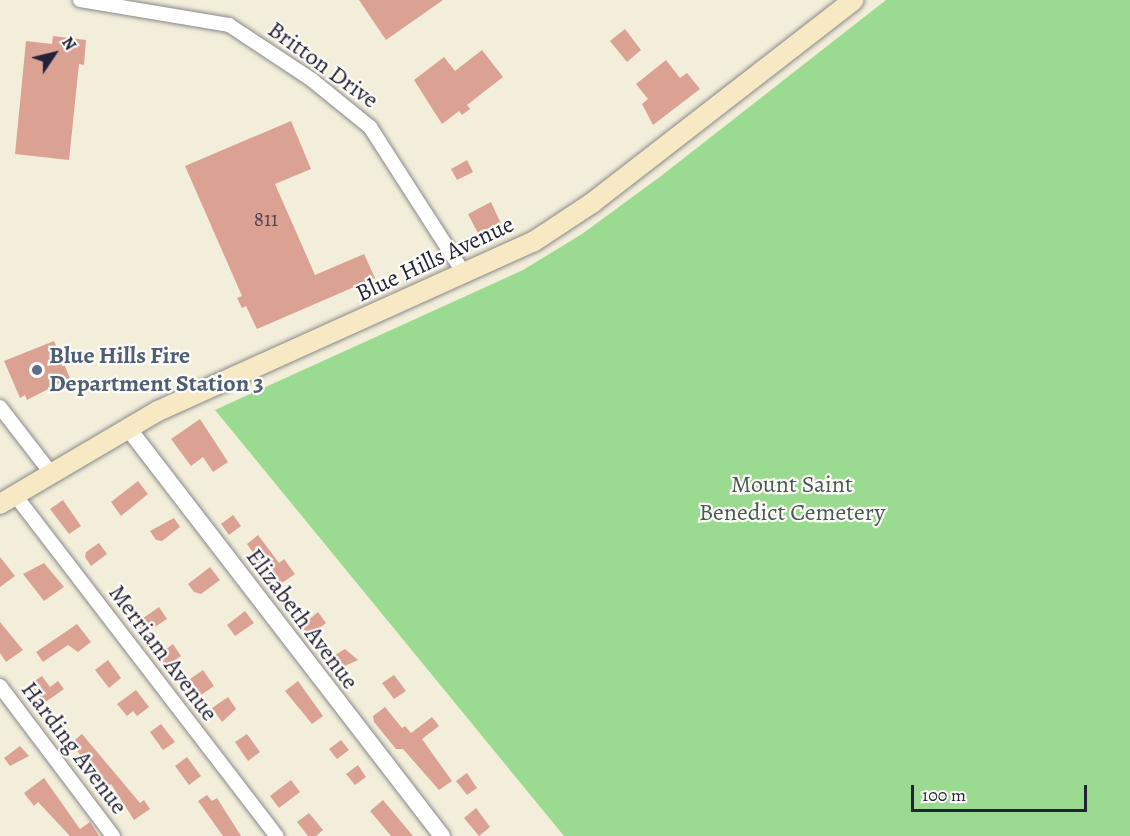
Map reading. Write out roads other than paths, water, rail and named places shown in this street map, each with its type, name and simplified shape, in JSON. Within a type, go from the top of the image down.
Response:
[{"type":"main road","name":"Blue Hills Avenue","points":[[8,499],[128,428],[465,274],[559,227],[854,0]]},
{"type":"street","name":"Britton Drive","points":[[80,0],[229,25],[312,80],[370,127],[465,274]]},
{"type":"street","points":[[0,407],[51,473]]},
{"type":"street","name":"Elizabeth Avenue","points":[[128,428],[442,836]]},
{"type":"street","name":"Merriam Avenue","points":[[8,499],[277,836]]},
{"type":"street","name":"Harding Avenue","points":[[0,686],[113,836]]},
{"type":"place","name":"Blue Hills Fire Department Station 3","points":[[37,370]]},
{"type":"park label","name":"Mount Saint Benedict Cemetery","points":[[792,499]]}]
